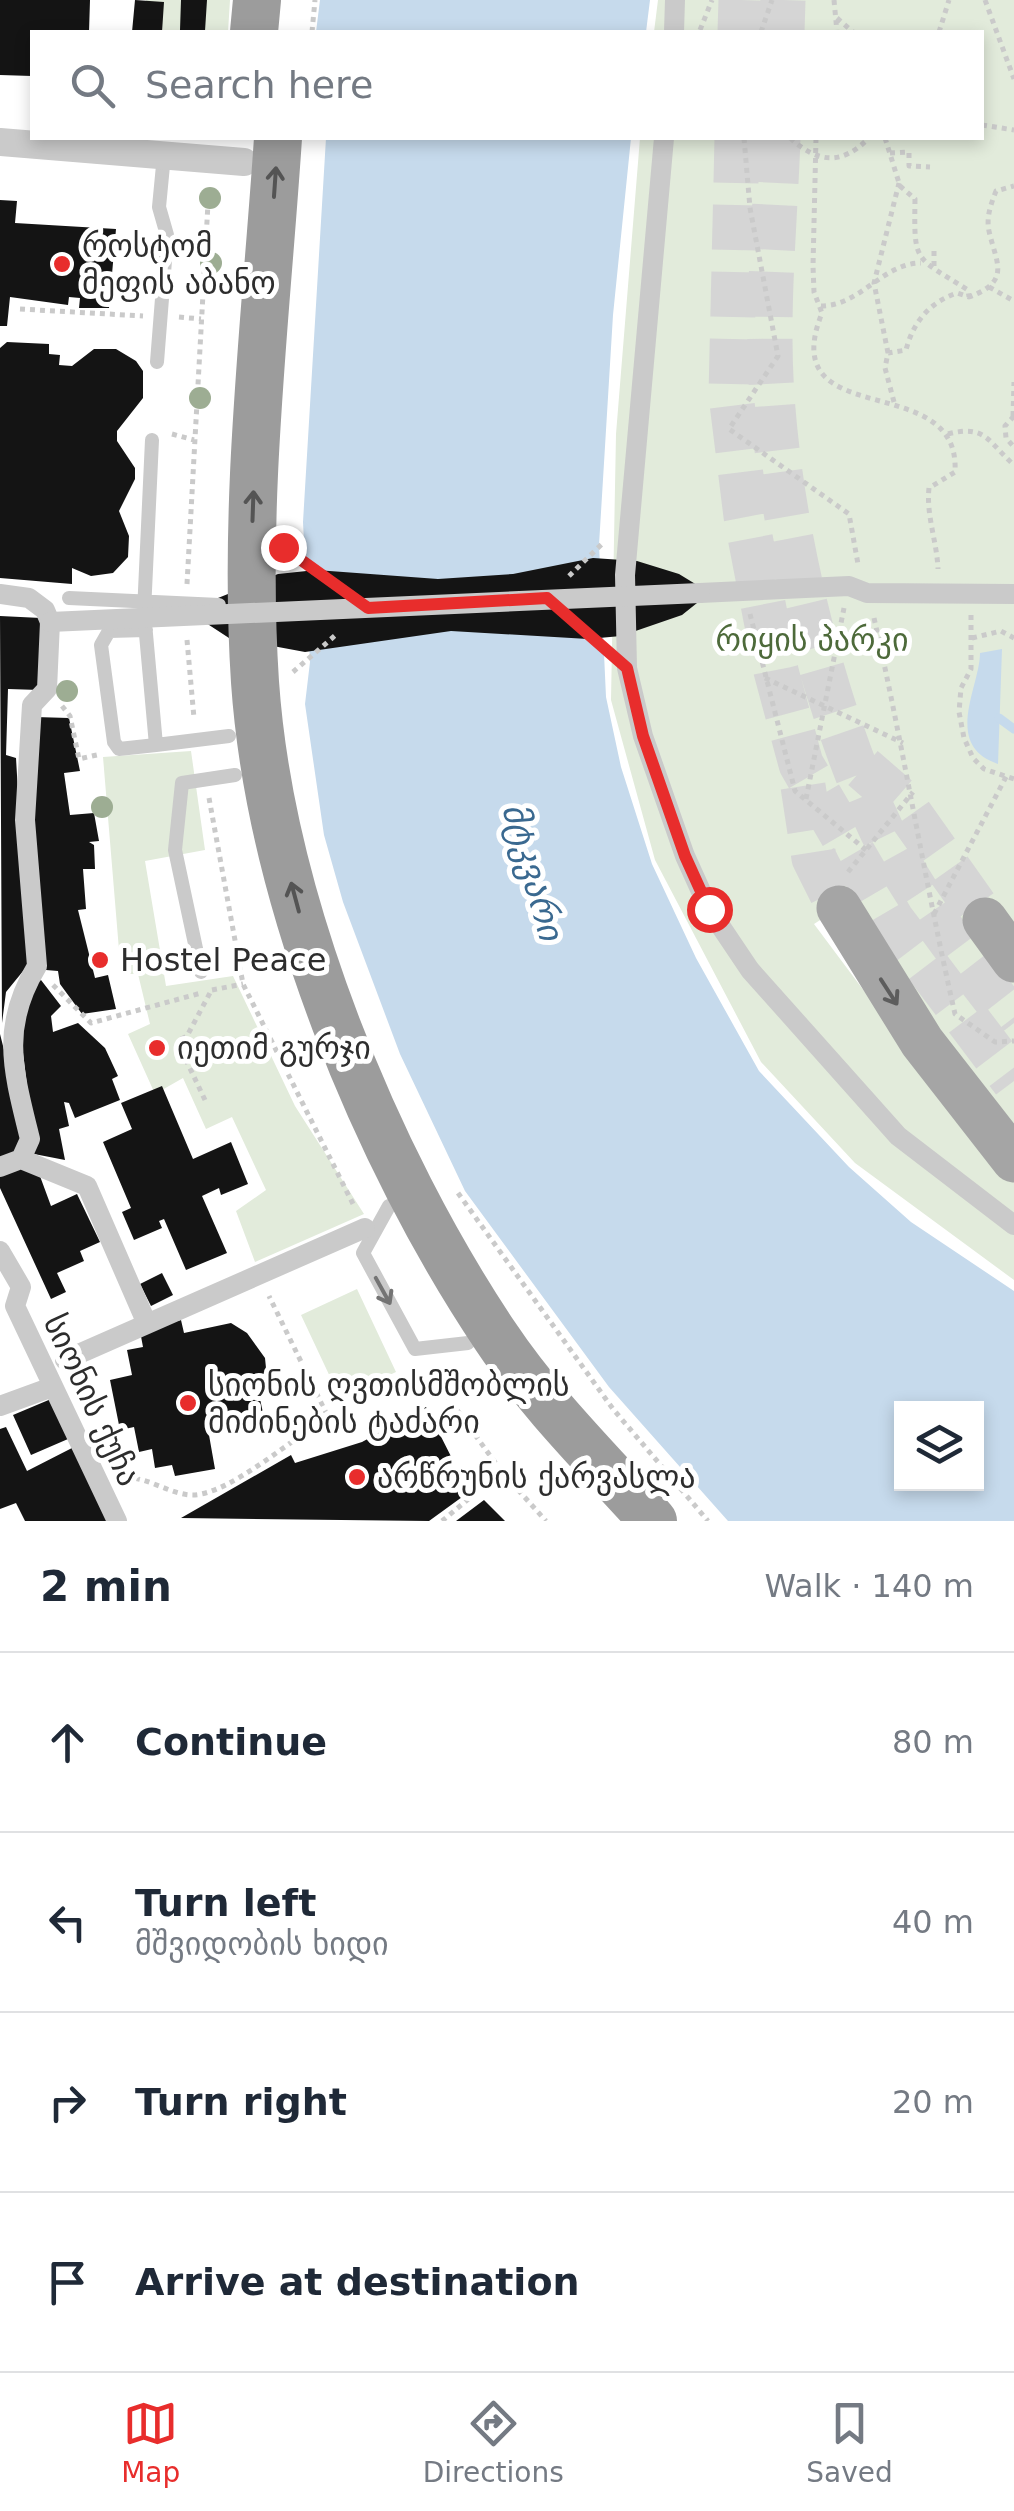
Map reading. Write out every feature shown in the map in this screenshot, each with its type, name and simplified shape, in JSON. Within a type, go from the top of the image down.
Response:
[{"type":"highway","points":[[254,30],[257,0]]},
{"type":"highway","points":[[285,30],[287,0]]},
{"type":"highway","points":[[256,146],[224,454],[219,605],[232,755],[256,874],[295,1001],[350,1134],[377,1217],[468,1343],[615,1521]]},
{"type":"highway","points":[[256,146],[251,577],[260,736],[288,872],[363,1087],[396,1160],[478,1310],[524,1374],[653,1521]]},
{"type":"main road","points":[[843,891],[922,1042],[1014,1160]]},
{"type":"main road","points":[[985,920],[1014,960]]},
{"type":"street","points":[[674,30],[675,0]]},
{"type":"street","points":[[664,140],[627,520],[627,668],[643,736],[685,856],[709,909],[750,970],[898,1136],[1014,1226]]},
{"type":"street","points":[[0,142],[164,155],[256,146]]},
{"type":"street","points":[[50,622],[849,586],[867,593],[1014,594]]},
{"type":"street","points":[[0,594],[28,598],[45,610],[50,622],[47,689],[32,705],[25,820],[37,966],[13,994],[6,1030],[12,1083],[30,1139],[21,1159]]},
{"type":"street","points":[[0,1167],[21,1159],[87,1186],[147,1324]]},
{"type":"street","points":[[65,1360],[147,1324],[264,1287],[377,1217]]},
{"type":"street","name":"სიონის ქუჩა","points":[[0,1252],[21,1287],[14,1306],[117,1521]]},
{"type":"street","points":[[0,1406],[52,1388]]},
{"type":"lane","points":[[157,362],[166,235],[159,207],[164,155]]},
{"type":"lane","points":[[152,440],[144,601],[156,745]]},
{"type":"lane","points":[[69,598],[219,605]]},
{"type":"lane","points":[[146,630],[109,632],[101,645],[114,742],[119,749],[156,745],[232,755]]},
{"type":"lane","points":[[201,972],[175,850],[182,783],[232,755]]},
{"type":"lane","points":[[377,1217],[363,1254],[415,1349],[468,1343]]},
{"type":"path","points":[[312,30],[314,0]]},
{"type":"path","points":[[700,30],[712,0]]},
{"type":"path","points":[[762,30],[772,0]]},
{"type":"path","points":[[834,0],[837,30]]},
{"type":"path","points":[[940,30],[948,0]]},
{"type":"path","points":[[985,0],[1014,79]]},
{"type":"path","points":[[836,17],[852,30]]},
{"type":"path","points":[[984,124],[1014,130]]},
{"type":"path","points":[[793,140],[815,156],[854,154],[867,140]]},
{"type":"path","points":[[816,140],[814,292],[822,306],[814,334],[815,360],[826,383],[852,394],[894,402],[948,434],[956,453],[955,472],[929,488],[927,505],[937,538],[938,592]]},
{"type":"path","points":[[886,140],[899,183],[915,199],[914,249],[925,263],[968,290],[969,297]]},
{"type":"path","points":[[890,154],[909,152],[909,166],[930,167]]},
{"type":"path","points":[[894,402],[885,368],[888,353],[874,283],[899,183]]},
{"type":"path","points":[[888,353],[906,350],[914,328],[931,306],[957,293],[969,297],[989,288],[999,268],[988,213],[996,191],[1014,186]]},
{"type":"path","points":[[934,251],[934,268]]},
{"type":"path","points":[[822,306],[839,306],[905,263],[925,263]]},
{"type":"path","points":[[989,288],[1014,302]]},
{"type":"path","points":[[20,309],[105,317]]},
{"type":"path","points":[[1014,382],[1014,416],[1006,426],[1006,438],[1014,446]]},
{"type":"path","points":[[948,434],[970,428],[981,431],[1014,465]]},
{"type":"path","points":[[185,439],[194,440]]},
{"type":"path","points":[[627,520],[547,598],[627,668]]},
{"type":"path","points":[[284,566],[283,547],[368,608],[286,678],[286,659]]},
{"type":"path","points":[[806,800],[849,586]]},
{"type":"path","points":[[744,592],[795,791],[866,850]]},
{"type":"path","points":[[933,917],[1011,777],[984,769],[973,758],[964,738],[960,700],[972,669],[971,592]]},
{"type":"path","points":[[972,638],[1001,631],[1014,638]]},
{"type":"path","points":[[764,677],[902,743]]},
{"type":"path","points":[[70,716],[79,759]]},
{"type":"path","points":[[843,891],[866,850],[913,792]]},
{"type":"path","points":[[37,966],[91,1023],[243,984]]},
{"type":"path","points":[[205,1100],[177,1040],[188,1036],[211,991]]},
{"type":"path","points":[[456,1190],[613,1410],[708,1521]]},
{"type":"path","points":[[118,1483],[128,1476],[192,1495],[237,1482],[280,1446],[328,1417],[264,1287]]},
{"type":"path","points":[[415,1349],[502,1472],[546,1521]]},
{"type":"path","points":[[442,1521],[502,1472]]},
{"type":"green space","points":[[146,0],[230,0],[228,30],[144,30]]},
{"type":"green space","name":"რიყის პარკი","points":[[658,0],[1014,0],[1014,1131],[839,908],[814,924],[965,1126],[1014,1182],[1014,1280],[855,1163],[761,1062],[655,860],[611,700],[616,434],[640,140],[984,140],[984,30],[654,30]]},
{"type":"green space","points":[[191,751],[205,850],[145,861],[166,986],[233,976],[295,1106],[364,1214],[255,1262],[236,1211],[266,1190],[232,1117],[206,1129],[183,1078],[155,1094],[128,1034],[150,1024],[138,974],[121,974],[103,757]]},
{"type":"green space","points":[[357,1289],[396,1372],[340,1398],[301,1315]]},
{"type":"water","points":[[320,0],[650,0],[646,30],[316,30]]},
{"type":"water","name":"მტკვარი","points":[[326,140],[631,140],[613,315],[599,545],[606,697],[621,767],[652,864],[696,958],[759,1071],[849,1167],[911,1222],[1014,1291],[1014,1521],[728,1521],[609,1387],[465,1191],[400,1054],[343,902],[324,835],[305,704],[310,662],[303,522]]},
{"type":"water","points":[[1002,649],[998,764],[981,755],[972,743],[968,714],[980,653]]},
{"type":"building","points":[[0,0],[90,0],[89,30],[30,30],[30,76],[0,75]]},
{"type":"building","points":[[135,0],[164,2],[162,30],[132,30]]},
{"type":"building","points":[[181,0],[207,0],[205,30],[180,30]]},
{"type":"building","name":"როსტომ მეფის აბანო","points":[[0,200],[17,201],[15,223],[116,229],[109,308],[79,308],[80,298],[69,297],[68,305],[10,297],[7,326],[0,326]]},
{"type":"building","points":[[7,342],[49,344],[49,354],[60,355],[59,365],[72,366],[94,349],[116,349],[136,361],[143,371],[143,398],[117,431],[117,441],[135,468],[135,479],[119,511],[129,536],[128,557],[113,573],[91,576],[72,568],[72,584],[0,578],[0,348]]},
{"type":"building","points":[[593,558],[637,561],[679,574],[697,585],[697,603],[682,615],[621,636],[588,639],[451,631],[305,652],[229,638],[206,623],[213,600],[278,574],[316,570],[438,579],[513,574]]},
{"type":"building","points":[[0,616],[41,618],[39,690],[8,689],[6,755],[16,758],[28,965],[6,992],[2,1023]]},
{"type":"building","points":[[35,717],[69,718],[80,771],[64,773],[70,815],[94,813],[99,841],[89,842],[94,845],[95,869],[83,869],[86,909],[78,910],[95,978],[108,975],[116,1009],[82,1014],[60,984],[58,971],[46,970],[30,804]]},
{"type":"building","points":[[41,980],[61,1006],[51,1016],[53,1032],[78,1023],[105,1048],[118,1076],[112,1079],[120,1100],[75,1118],[69,1103],[64,1102],[69,1126],[59,1129],[65,1160],[29,1153],[30,1110],[16,995]]},
{"type":"building","points":[[0,1034],[26,1137],[17,1153],[0,1161]]},
{"type":"building","points":[[162,1086],[193,1159],[231,1142],[248,1184],[221,1195],[219,1188],[202,1196],[227,1253],[186,1270],[164,1219],[159,1221],[162,1228],[134,1240],[122,1212],[131,1208],[103,1142],[132,1129],[121,1103]]},
{"type":"building","points":[[0,1168],[37,1168],[51,1206],[77,1194],[100,1242],[80,1251],[84,1261],[57,1273],[66,1292],[51,1299],[0,1188]]},
{"type":"building","points":[[162,1273],[173,1295],[151,1306],[140,1284]]},
{"type":"building","name":"სიონის ღვთისმშობლის მიძინების ტაძარი","points":[[181,1320],[184,1333],[231,1323],[247,1333],[265,1358],[267,1378],[259,1394],[263,1413],[240,1430],[209,1435],[215,1469],[175,1476],[172,1465],[155,1468],[152,1449],[139,1452],[134,1427],[120,1430],[110,1380],[132,1375],[127,1350],[143,1347],[140,1331]]},
{"type":"building","points":[[51,1399],[68,1439],[31,1455],[13,1415]]},
{"type":"building","name":"არწრუნის ქარვასლა","points":[[426,1407],[469,1492],[429,1521],[181,1518],[291,1455],[295,1463],[362,1442]]},
{"type":"building","points":[[6,1427],[27,1471],[72,1448],[110,1521],[25,1521],[16,1503],[0,1509],[0,1429]]},
{"type":"building","points":[[484,1500],[505,1521],[456,1521]]},
{"type":"waterway","points":[[999,718],[1014,729]]},
{"type":"tunnel","points":[[740,30],[741,0]]},
{"type":"tunnel","points":[[782,30],[783,0]]},
{"type":"tunnel","points":[[737,140],[731,395],[746,516],[776,671],[801,764],[892,920],[1014,1081]]},
{"type":"tunnel","points":[[778,140],[770,299],[772,396],[795,560],[823,674],[860,781],[894,855],[925,905],[1014,1023]]},
{"type":"tunnel","points":[[863,768],[900,800],[985,920]]},
{"type":"tunnel","points":[[803,786],[814,858],[839,908]]},
{"type":"place","name":"როსტომ მეფის აბანო","points":[[62,264]]},
{"type":"place","name":"Hostel Peace","points":[[100,960]]},
{"type":"place","name":"იეთიმ გურჯი","points":[[157,1048]]},
{"type":"place","name":"სიონის ღვთისმშობლის მიძინების ტაძარი","points":[[188,1403]]},
{"type":"place","name":"არწრუნის ქარვასლა","points":[[357,1477]]},
{"type":"route","points":[[283,547],[368,608],[547,598],[627,668],[643,736],[685,856],[709,909]]}]
